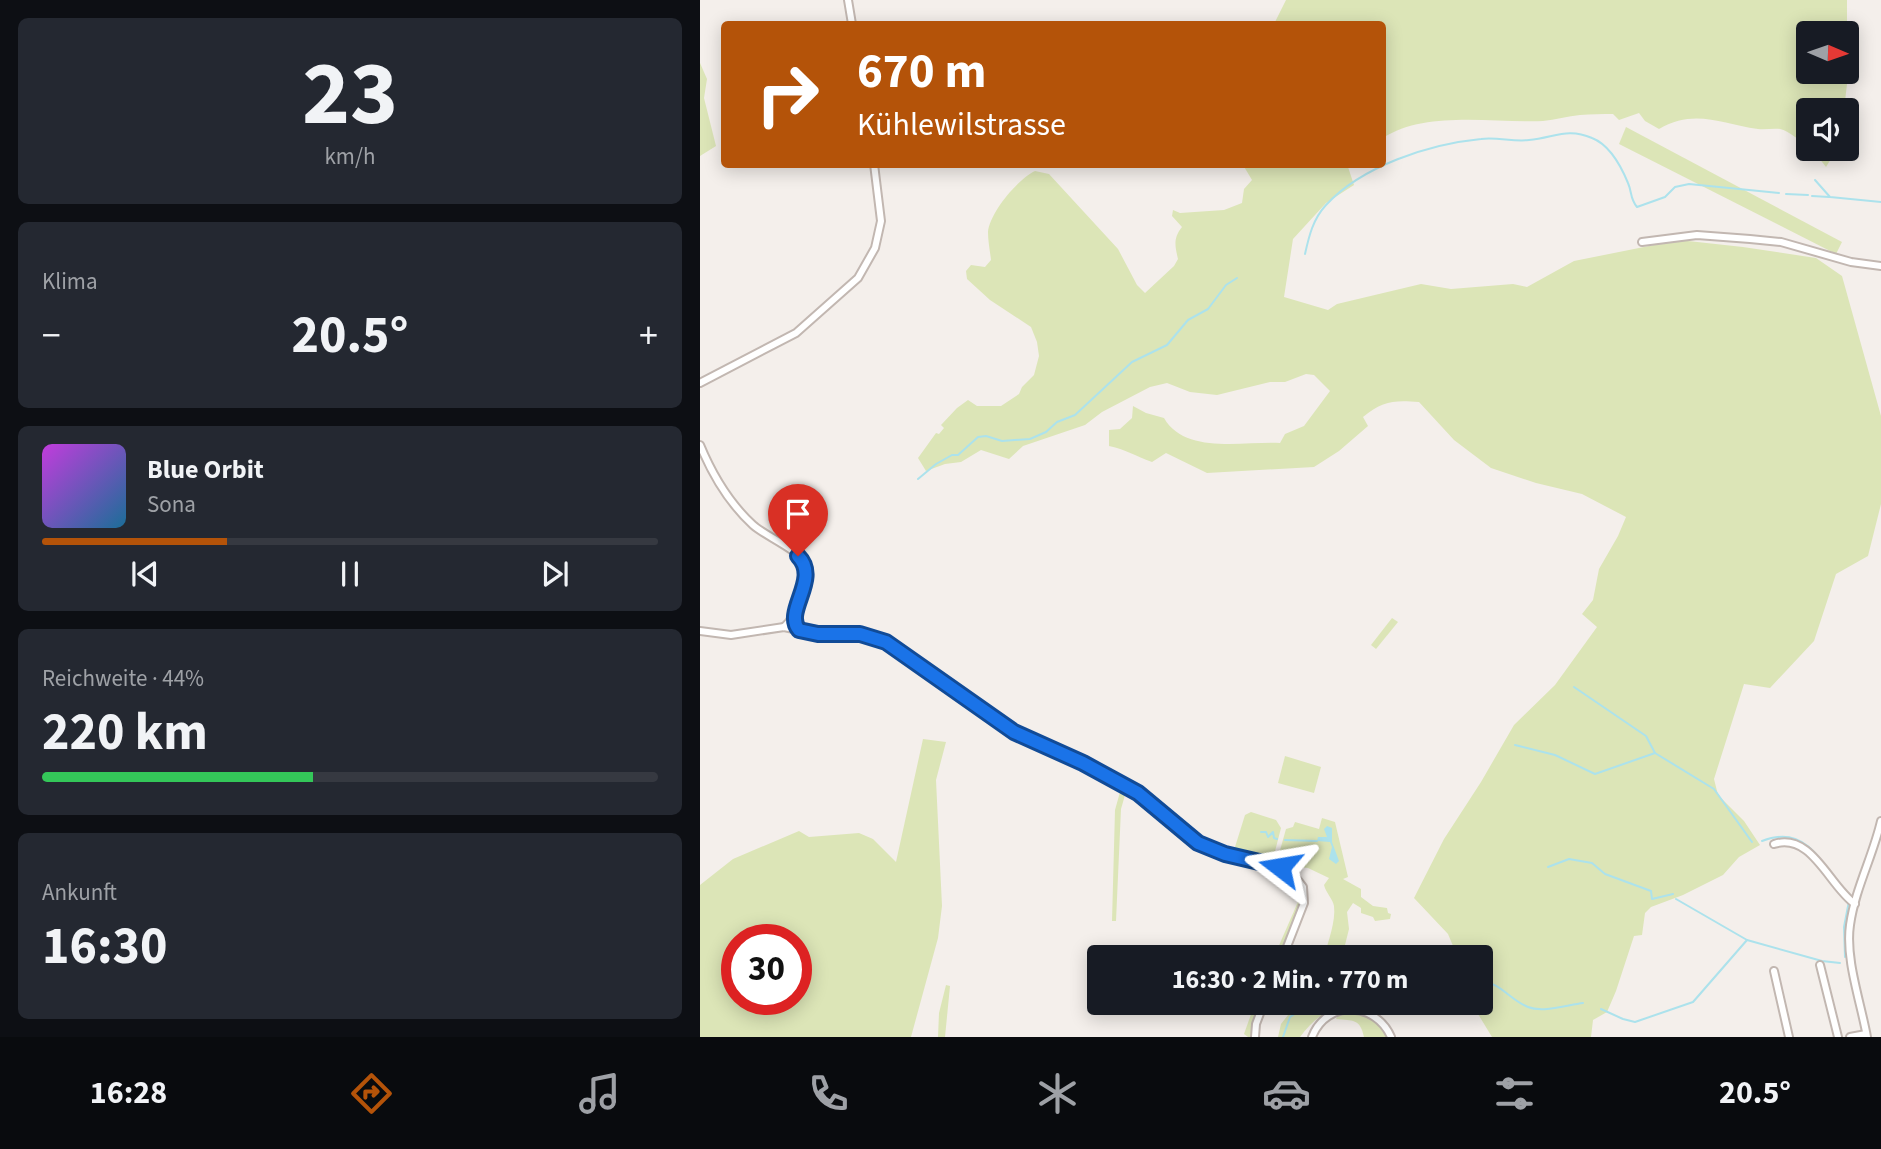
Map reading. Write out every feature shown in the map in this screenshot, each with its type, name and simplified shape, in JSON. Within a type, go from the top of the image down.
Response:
[{"type":"street","points":[[848,0],[852,21]]},
{"type":"street","points":[[700,383],[776,346],[796,333],[858,278],[875,248],[881,211],[875,168]]},
{"type":"street","points":[[1642,242],[1697,234],[1781,242],[1851,262],[1881,266]]},
{"type":"street","points":[[700,445],[715,477],[750,523],[803,562],[806,571],[804,586],[794,616],[794,624],[799,630]]},
{"type":"street","points":[[784,627],[794,616]]},
{"type":"street","points":[[700,631],[731,635],[784,627],[818,634],[860,634],[886,642],[1014,732],[1083,763],[1138,793],[1198,843],[1292,873],[1301,883],[1304,899],[1288,945]]},
{"type":"street","points":[[1850,1037],[1866,1036],[1849,945],[1851,902],[1881,821]]},
{"type":"street","points":[[1774,844],[1788,841],[1805,850],[1851,902]]},
{"type":"street","points":[[1820,965],[1838,1037]]},
{"type":"street","points":[[1774,971],[1789,1037]]},
{"type":"street","points":[[1312,1037],[1318,1025],[1328,1015],[1350,1009],[1367,1011],[1377,1017],[1391,1037]]},
{"type":"street","points":[[1255,1037],[1260,1015]]},
{"type":"green space","points":[[1286,0],[1847,0],[1847,21],[1796,21],[1796,84],[1847,84],[1845,98],[1796,98],[1796,138],[1780,129],[1758,129],[1696,118],[1684,119],[1659,129],[1645,121],[1639,113],[1619,120],[1613,114],[1605,114],[1543,121],[1460,120],[1419,124],[1386,136],[1386,21],[1276,21]]},
{"type":"green space","points":[[700,63],[707,79],[704,98],[716,146],[700,156]]},
{"type":"green space","points":[[1626,127],[1842,242],[1836,254],[1619,144]]},
{"type":"green space","points":[[1245,168],[1348,168],[1354,185],[1326,203],[1293,239],[1284,297],[1328,310],[1337,304],[1421,284],[1451,289],[1513,284],[1527,287],[1574,261],[1679,240],[1816,258],[1842,276],[1881,416],[1881,504],[1868,556],[1836,574],[1814,641],[1770,688],[1744,684],[1714,779],[1718,795],[1744,821],[1760,845],[1739,857],[1723,875],[1651,907],[1645,913],[1642,935],[1634,936],[1616,991],[1607,1012],[1593,1020],[1591,1037],[1492,1037],[1479,1015],[1493,1015],[1493,945],[1453,945],[1448,934],[1414,898],[1444,839],[1514,725],[1555,685],[1597,627],[1582,614],[1593,600],[1599,569],[1626,517],[1582,494],[1491,468],[1454,440],[1419,402],[1395,402],[1377,408],[1363,417],[1368,426],[1339,451],[1314,467],[1207,473],[1166,453],[1152,462],[1109,446],[1109,430],[1120,429],[1132,418],[1133,406],[1164,418],[1174,430],[1200,442],[1280,443],[1285,434],[1304,426],[1330,391],[1314,375],[1306,374],[1285,382],[1270,382],[1217,395],[1190,392],[1167,383],[1150,387],[1102,412],[1085,425],[1023,446],[1009,459],[981,450],[961,462],[926,471],[918,458],[936,433],[939,434],[944,428],[941,425],[968,400],[977,406],[1001,406],[1019,394],[1034,375],[1039,356],[1031,327],[990,300],[967,279],[966,271],[971,265],[985,267],[991,260],[988,235],[990,224],[1006,197],[1028,175],[1035,171],[1049,174],[1118,249],[1137,285],[1145,293],[1178,259],[1176,242],[1182,227],[1172,216],[1173,210],[1180,213],[1224,210],[1242,203],[1244,189],[1252,180]]},
{"type":"green space","points":[[1392,618],[1398,622],[1376,649],[1371,645]]},
{"type":"green space","points":[[923,739],[946,742],[936,780],[942,906],[938,938],[911,1037],[700,1037],[700,885],[733,859],[799,831],[809,837],[859,833],[873,839],[896,862]]},
{"type":"green space","points":[[1285,756],[1321,767],[1314,793],[1278,783]]},
{"type":"green space","points":[[1122,785],[1127,788],[1121,809],[1116,921],[1112,921],[1115,810]]},
{"type":"green space","points":[[1251,812],[1276,820],[1281,828],[1273,859],[1267,862],[1239,855],[1235,847],[1245,815]]},
{"type":"green space","points":[[1322,818],[1335,822],[1348,877],[1343,879],[1361,889],[1361,897],[1373,906],[1387,908],[1391,914],[1390,919],[1375,921],[1373,917],[1361,913],[1361,908],[1353,903],[1347,912],[1349,929],[1345,945],[1327,945],[1334,912],[1333,903],[1324,885],[1329,878],[1308,868],[1281,865],[1277,861],[1286,829],[1293,827],[1295,822],[1319,829]]},
{"type":"green space","points":[[1301,895],[1300,907],[1286,945],[1279,945]]},
{"type":"green space","points":[[946,985],[950,986],[945,1037],[938,1037],[939,1013]]},
{"type":"green space","points":[[1251,1015],[1259,1015],[1252,1037],[1244,1034]]},
{"type":"green space","points":[[1288,1015],[1322,1015],[1300,1037],[1278,1037],[1281,1024]]},
{"type":"green space","points":[[1338,1015],[1362,1015],[1375,1022],[1389,1037],[1364,1037],[1358,1023],[1336,1019]]},
{"type":"water","points":[[1327,826],[1332,828],[1332,842],[1339,861],[1336,864],[1329,859],[1332,847],[1330,842],[1317,841],[1318,837],[1327,837],[1324,829]]},
{"type":"waterway","points":[[1386,164],[1419,152],[1461,142],[1481,139],[1538,139],[1575,133],[1598,141],[1614,157],[1637,207],[1665,197],[1675,187],[1689,184],[1779,193]]},
{"type":"waterway","points":[[1305,254],[1312,228],[1326,205],[1341,191],[1377,168]]},
{"type":"waterway","points":[[1815,180],[1830,197],[1881,202]]},
{"type":"waterway","points":[[1786,194],[1808,195]]},
{"type":"waterway","points":[[1812,196],[1829,197]]},
{"type":"waterway","points":[[918,479],[936,464],[952,455],[958,455],[978,437],[986,436],[1002,441],[1030,439],[1046,432],[1057,422],[1075,415],[1132,362],[1167,345],[1188,320],[1208,309],[1226,285],[1237,278]]},
{"type":"waterway","points":[[1574,687],[1646,736],[1655,753],[1714,789],[1752,842]]},
{"type":"waterway","points":[[1515,745],[1555,755],[1595,774],[1655,753]]},
{"type":"waterway","points":[[1261,832],[1266,832],[1268,837],[1273,832],[1274,838],[1277,839]]},
{"type":"waterway","points":[[1762,841],[1780,837],[1795,839],[1809,847],[1821,860]]},
{"type":"waterway","points":[[1285,840],[1317,841]]},
{"type":"waterway","points":[[1548,867],[1569,859],[1592,863],[1605,874],[1651,891],[1652,899],[1673,894]]},
{"type":"waterway","points":[[1831,873],[1849,896]]},
{"type":"waterway","points":[[1676,899],[1747,940],[1822,961],[1840,963]]},
{"type":"waterway","points":[[1845,957],[1844,927],[1849,901]]},
{"type":"waterway","points":[[1601,1009],[1635,1022],[1693,1002],[1747,940]]},
{"type":"waterway","points":[[1493,985],[1534,1009],[1583,1003]]},
{"type":"waterway","points":[[1283,1037],[1293,1015]]},
{"type":"route","points":[[798,556],[806,571],[803,593],[794,616],[794,624],[799,630],[818,634],[860,634],[886,642],[1014,732],[1083,763],[1138,793],[1198,843],[1225,854],[1280,867]]}]
